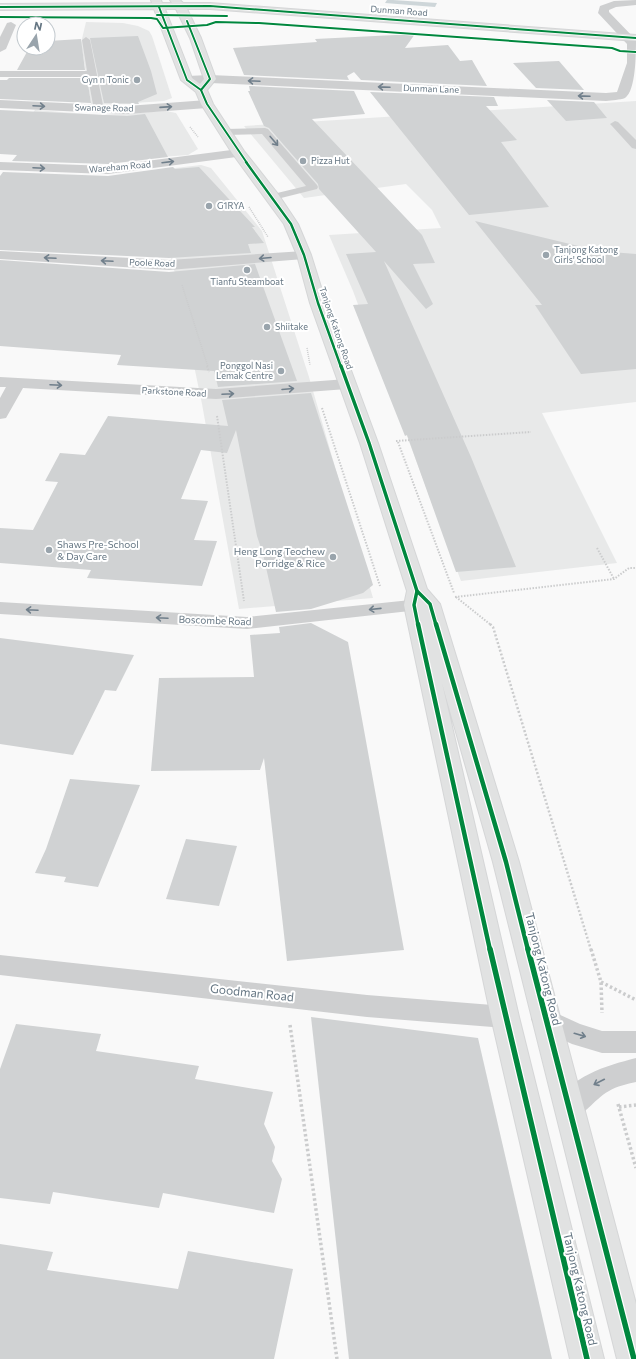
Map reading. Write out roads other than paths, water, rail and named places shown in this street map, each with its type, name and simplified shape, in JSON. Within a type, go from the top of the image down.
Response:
[{"type":"main road","name":"Dunman Road","points":[[0,7],[180,7],[327,22],[633,41]]},
{"type":"main road","name":"Dunman Road","points":[[0,14],[159,7]]},
{"type":"main road","points":[[159,7],[187,80]]},
{"type":"main road","points":[[180,7],[200,51],[210,79],[200,90]]},
{"type":"main road","name":"Tanjong Katong Road","points":[[187,80],[200,90],[207,104],[239,153],[273,197],[291,224],[304,255],[318,303],[369,443],[380,481],[506,862],[634,1359]]},
{"type":"main road","name":"Tanjong Katong Road","points":[[420,600],[505,1017],[587,1359]]},
{"type":"street","points":[[633,41],[603,12],[604,8],[614,4],[636,2]]},
{"type":"street","points":[[0,48],[11,25]]},
{"type":"street","name":"Dunman Lane","points":[[187,80],[210,79],[606,97],[622,95],[631,70],[635,52],[633,41]]},
{"type":"street","name":"Swanage Road","points":[[0,104],[99,110],[127,110],[207,104]]},
{"type":"street","name":"Wareham Road","points":[[0,166],[108,170],[239,153]]},
{"type":"street","name":"Poole Road","points":[[0,255],[175,264],[304,255]]},
{"type":"street","points":[[0,414],[8,382]]},
{"type":"street","name":"Parkstone Road","points":[[8,382],[216,394],[347,384]]},
{"type":"street","name":"Boscombe Road","points":[[0,608],[247,623],[420,600]]},
{"type":"street","name":"Goodman Road","points":[[0,965],[367,1006],[505,1017]]},
{"type":"street","points":[[545,1018],[572,1033],[602,1042],[636,1042]]},
{"type":"street","points":[[569,1107],[590,1086],[623,1073]]},
{"type":"lane","points":[[86,40],[99,110]]},
{"type":"lane","points":[[0,74],[92,74]]},
{"type":"lane","points":[[615,124],[636,145]]},
{"type":"lane","points":[[226,132],[265,131],[313,187],[273,197]]},
{"type":"place","name":"Gyn n Tonic","points":[[137,80]]},
{"type":"place","name":"Pizza Hut","points":[[303,161]]},
{"type":"place","name":"G1RYA","points":[[209,206]]},
{"type":"place","name":"Tanjong Katong Girls' School","points":[[546,255]]},
{"type":"place","name":"Tianfu Steamboat","points":[[247,270]]},
{"type":"place","name":"Shiitake","points":[[267,327]]},
{"type":"place","name":"Ponggol Nasi Lemak Centre","points":[[281,371]]},
{"type":"place","name":"Shaws Pre-School & Day Care","points":[[49,550]]},
{"type":"place","name":"Heng Long Teochew Porridge & Rice","points":[[333,557]]}]
